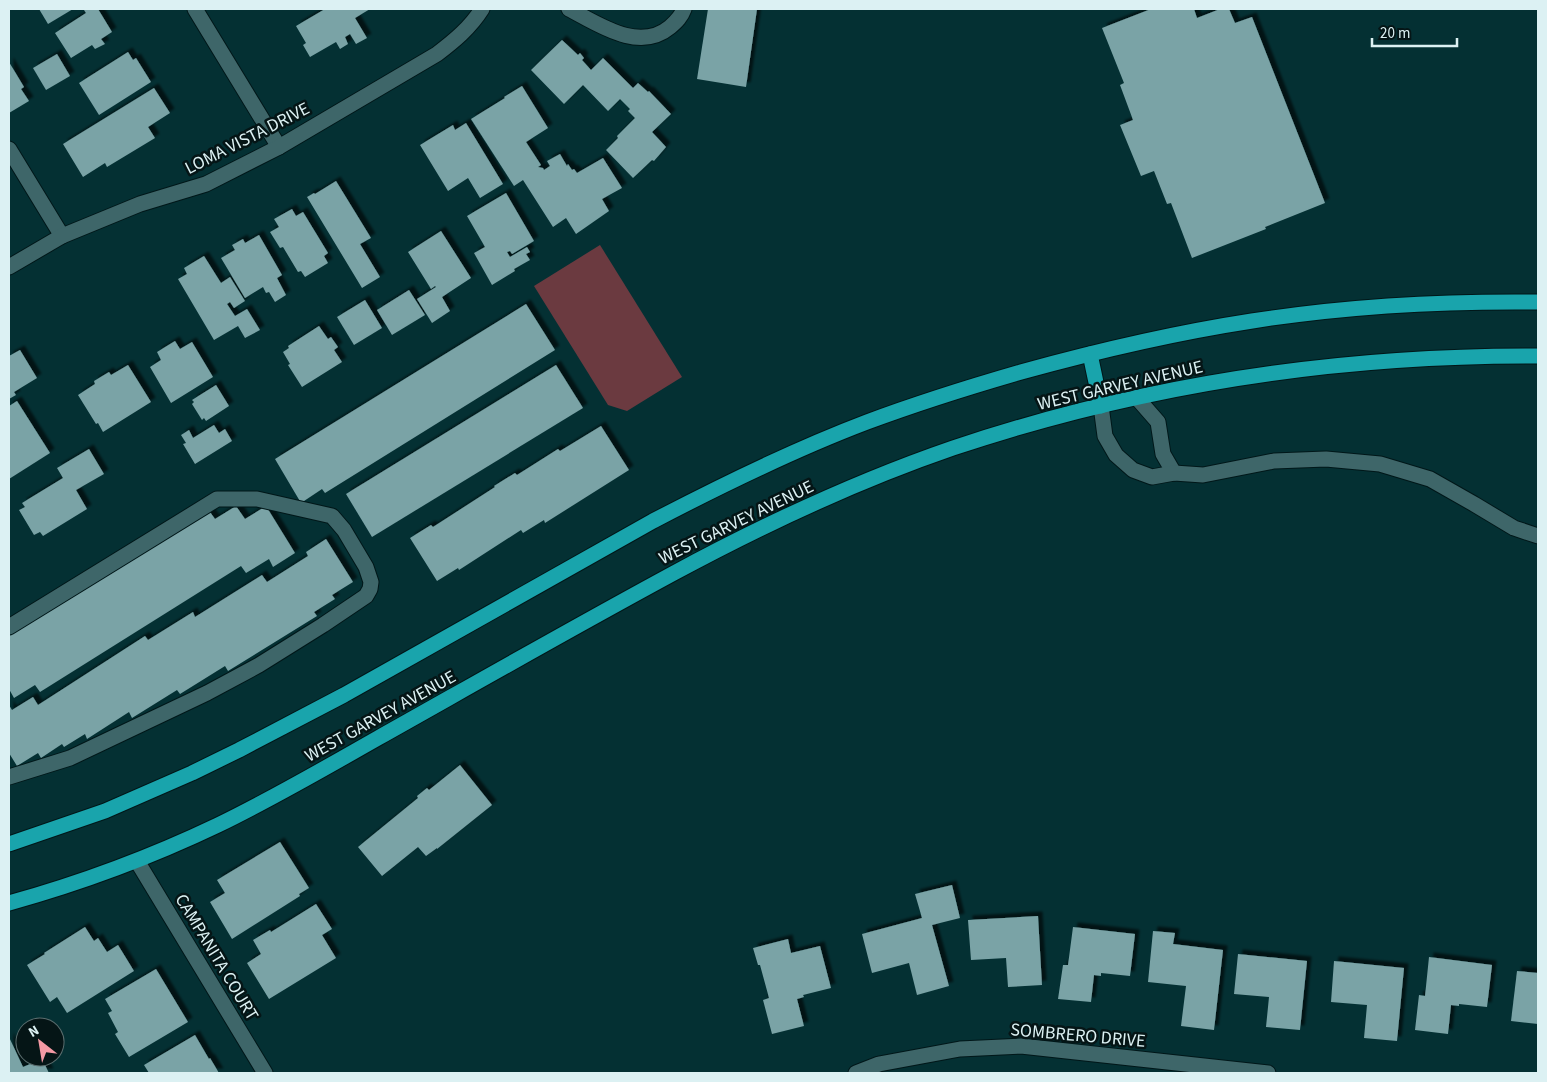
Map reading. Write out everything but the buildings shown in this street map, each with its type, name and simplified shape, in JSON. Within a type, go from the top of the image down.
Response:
[{"type":"main road","name":"WEST GARVEY AVENUE","points":[[9,844],[105,810],[192,773],[240,750],[344,695],[652,521],[794,452],[903,408],[982,383],[1090,354],[1251,321],[1416,305],[1538,302]]},
{"type":"main road","points":[[1090,354],[1101,406]]},
{"type":"main road","name":"WEST GARVEY AVENUE","points":[[9,903],[60,888],[137,861],[217,825],[256,806],[669,576],[768,525],[880,476],[952,449],[1008,431],[1101,406],[1245,377],[1335,366],[1440,358],[1538,356]]},
{"type":"street","points":[[195,9],[279,147]]},
{"type":"street","points":[[569,9],[614,32],[632,37],[652,37],[666,30],[680,18],[684,9]]},
{"type":"street","name":"LOMA VISTA DRIVE","points":[[9,268],[62,236],[140,204],[206,184],[279,147],[437,54],[459,38],[476,12]]},
{"type":"street","points":[[9,149],[62,236]]},
{"type":"street","points":[[1137,398],[1158,422],[1163,454],[1174,473]]},
{"type":"street","points":[[1101,406],[1105,436],[1116,455],[1133,470],[1152,477],[1174,473],[1202,475],[1274,461],[1326,459],[1380,464],[1430,479],[1514,528],[1538,536]]},
{"type":"street","points":[[9,627],[217,499],[257,499],[332,516],[344,530],[366,567],[371,582],[366,596],[250,670],[207,693],[70,758],[9,778]]},
{"type":"street","name":"CAMPANITA COURT","points":[[137,861],[265,1073]]},
{"type":"street","name":"SOMBRERO DRIVE","points":[[856,1073],[879,1064],[960,1049],[1021,1046],[1164,1068],[1268,1073]]},
{"type":"shaded area","points":[[600,245],[682,377],[627,411],[608,405],[534,286]]}]
